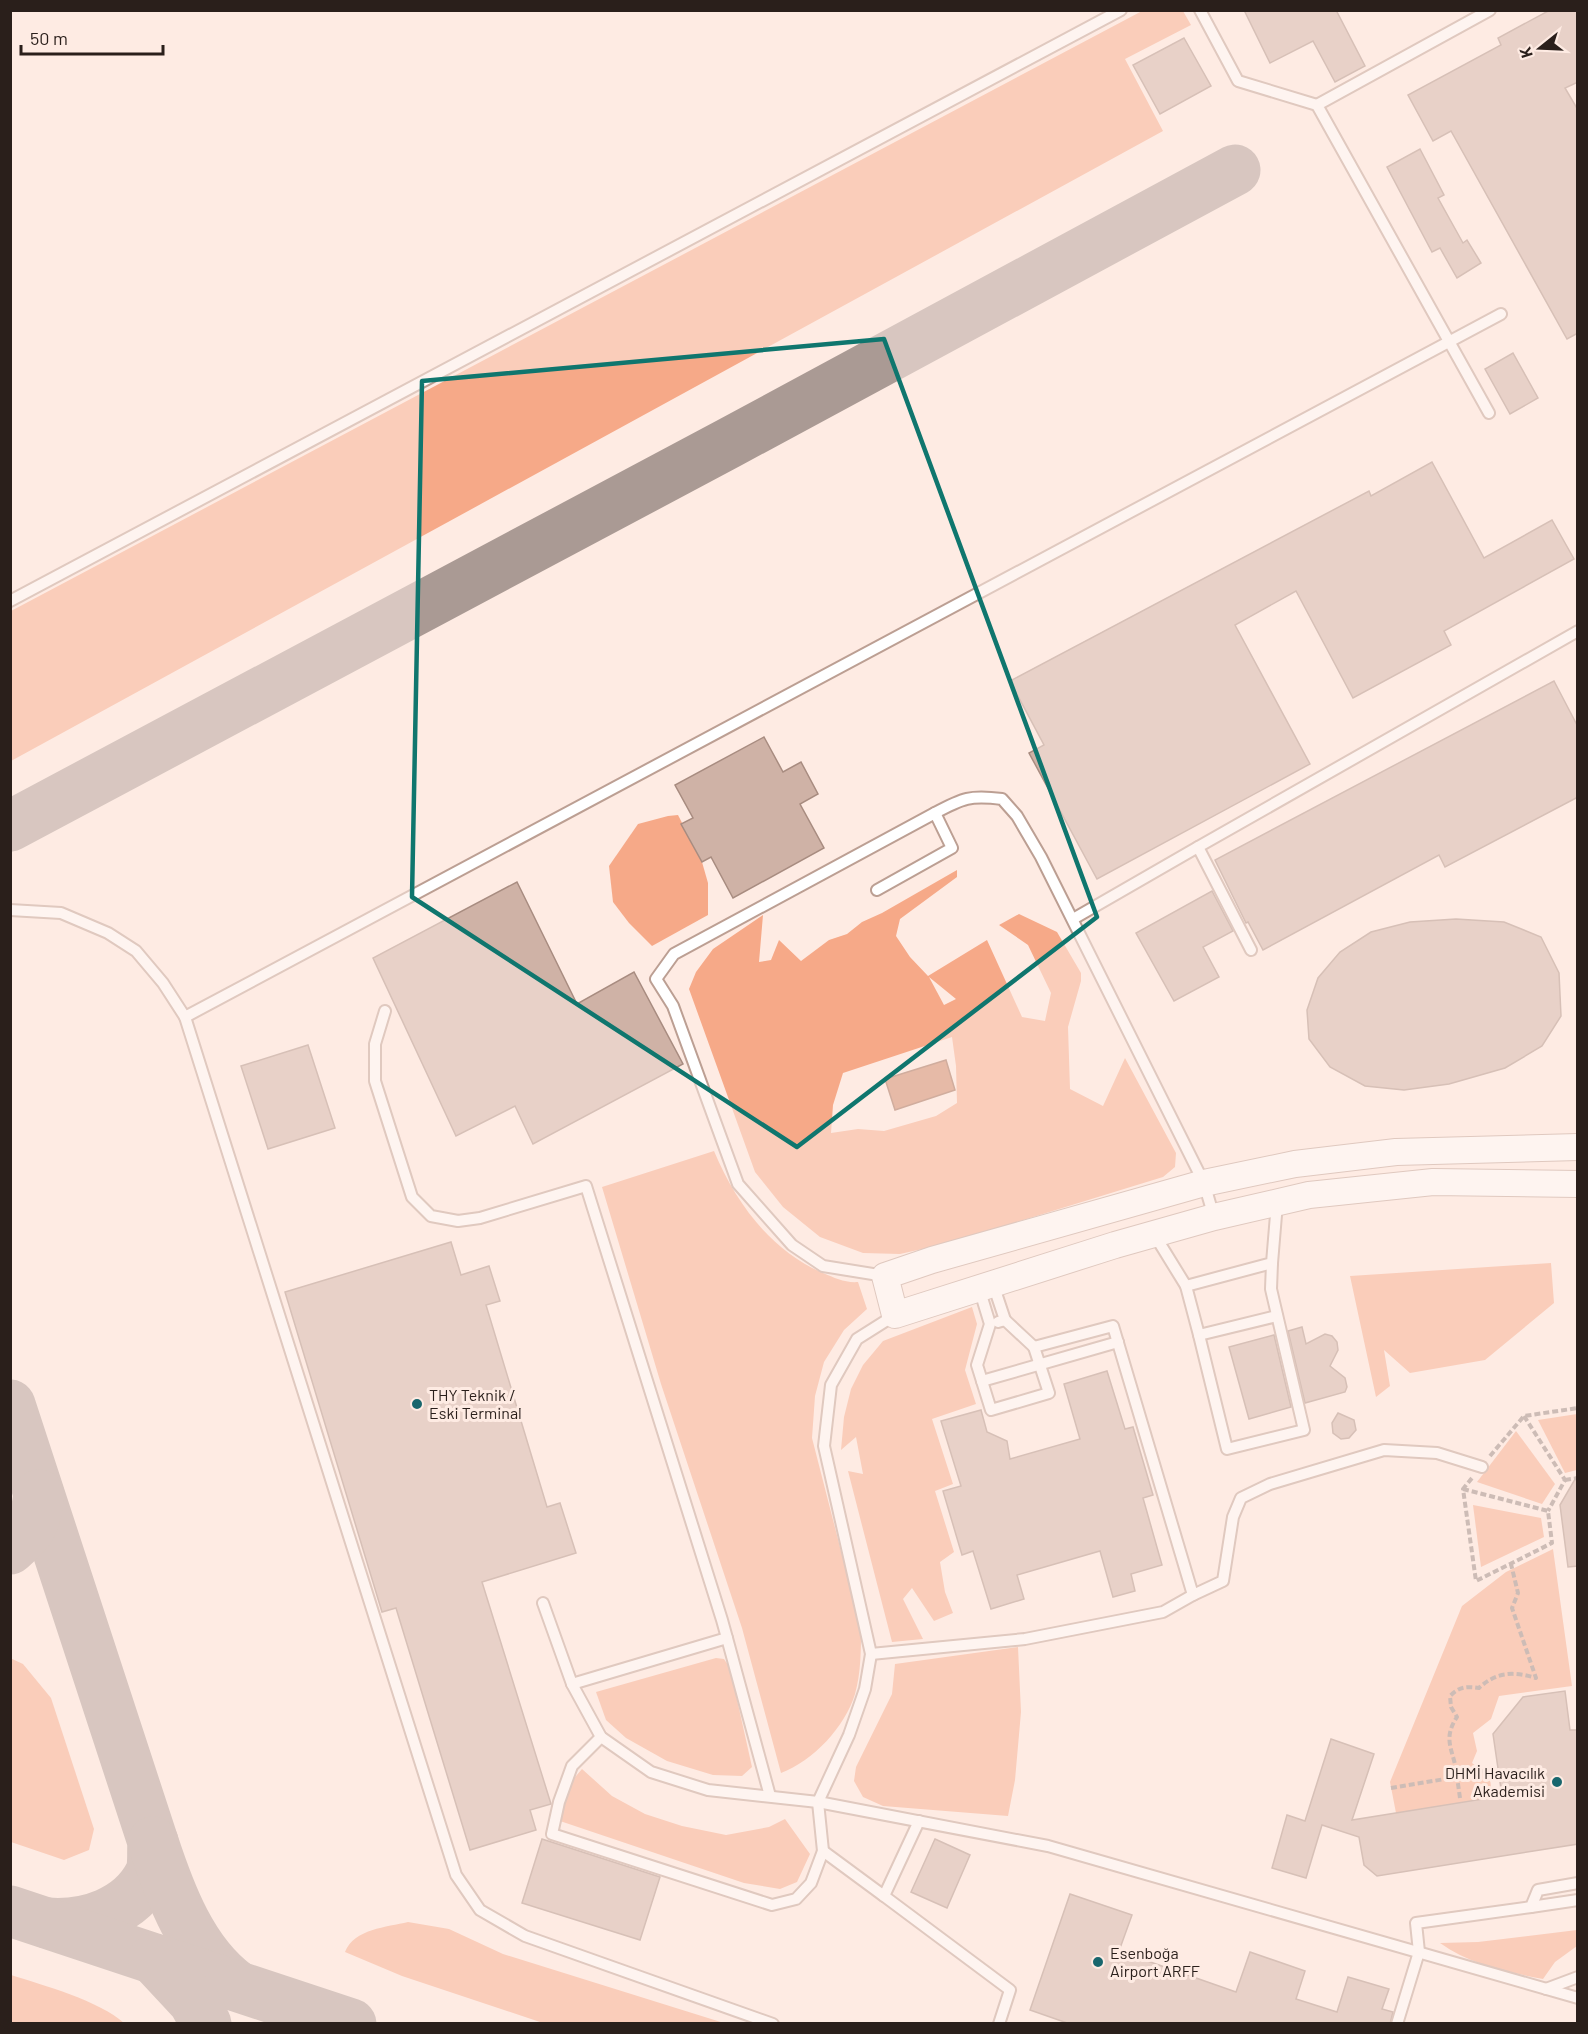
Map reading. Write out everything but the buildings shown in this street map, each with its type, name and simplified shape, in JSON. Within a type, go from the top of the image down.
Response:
[{"type":"street","points":[[1578,1147],[1396,1152],[1295,1164],[1204,1184],[932,1260],[885,1276],[895,1315],[1154,1234],[1214,1217],[1309,1195],[1433,1182],[1578,1184]]},
{"type":"lane","points":[[10,601],[1121,10]]},
{"type":"lane","points":[[1200,10],[1238,81],[1317,105],[1489,413]]},
{"type":"lane","points":[[1317,105],[1491,10]]},
{"type":"lane","points":[[185,1017],[1501,314]]},
{"type":"lane","points":[[1072,919],[1578,631]]},
{"type":"lane","points":[[885,1276],[823,1266],[792,1245],[738,1184],[673,1006],[656,979],[674,954],[962,799],[980,796],[1002,799],[1017,816],[1041,857],[1204,1184],[1214,1217]]},
{"type":"lane","points":[[877,890],[952,848],[935,813]]},
{"type":"lane","points":[[1198,847],[1251,950]]},
{"type":"lane","points":[[10,910],[61,913],[108,933],[136,951],[164,983],[185,1017],[456,1875],[480,1910],[525,1936],[773,2024]]},
{"type":"lane","points":[[385,1011],[375,1044],[375,1080],[412,1197],[430,1216],[458,1221],[480,1218],[586,1186],[727,1638],[770,1796]]},
{"type":"lane","points":[[1154,1234],[1186,1286],[1227,1449],[1305,1430],[1271,1289],[1277,1202]]},
{"type":"lane","points":[[1186,1286],[1272,1263]]},
{"type":"lane","points":[[986,1286],[1005,1320],[1034,1347],[1049,1393],[991,1410],[977,1365],[990,1324],[986,1286]]},
{"type":"lane","points":[[601,1737],[572,1766],[559,1803],[552,1834],[772,1905],[795,1899],[811,1883],[823,1851],[818,1803],[849,1735],[865,1689],[871,1654],[824,1446],[831,1385],[857,1339],[895,1315]]},
{"type":"lane","points":[[1198,1335],[1277,1316]]},
{"type":"lane","points":[[990,1324],[1005,1320]]},
{"type":"lane","points":[[1034,1347],[1113,1326],[1193,1595]]},
{"type":"lane","points":[[982,1381],[1118,1342]]},
{"type":"lane","points":[[871,1654],[1025,1639],[1163,1612],[1223,1581],[1233,1517],[1241,1498],[1270,1484],[1384,1450],[1437,1453],[1482,1467]]},
{"type":"lane","points":[[543,1603],[572,1684],[601,1737],[651,1772],[708,1790],[818,1803],[1048,1846],[1578,1998]]},
{"type":"lane","points":[[572,1684],[727,1638]]},
{"type":"lane","points":[[884,1896],[919,1821]]},
{"type":"lane","points":[[823,1851],[1010,1990],[999,2024]]},
{"type":"lane","points":[[1531,1907],[1538,1890],[1578,1883]]},
{"type":"lane","points":[[1397,2024],[1419,1953],[1416,1923],[1578,1900]]},
{"type":"lane","points":[[1546,1989],[1578,1977]]},
{"type":"path","points":[[1565,1480],[1548,1511],[1552,1543],[1476,1581],[1463,1489],[1524,1416],[1578,1408]]},
{"type":"path","points":[[1524,1416],[1565,1480]]},
{"type":"path","points":[[1565,1480],[1578,1478]]},
{"type":"path","points":[[1463,1489],[1548,1511]]},
{"type":"path","points":[[1460,1798],[1455,1759],[1449,1748],[1448,1736],[1457,1717],[1450,1707],[1450,1696],[1458,1689],[1468,1686],[1479,1688],[1489,1678],[1505,1674],[1522,1674],[1536,1678],[1512,1608],[1518,1593],[1511,1563]]},
{"type":"path","points":[[1391,1788],[1483,1771]]},
{"type":"highlighted area","points":[[884,339],[1097,917],[797,1147],[412,897],[422,381]]},
{"type":"shaded area","points":[[1142,11],[1183,11],[1191,25],[1125,59],[1163,131],[11,761],[11,611]]},
{"type":"shaded area","points":[[678,815],[702,862],[708,883],[708,915],[652,946],[629,923],[613,902],[609,866],[638,824]]},
{"type":"shaded area","points":[[957,870],[957,877],[900,919],[896,936],[910,957],[928,976],[987,940],[1022,1017],[1045,1021],[1051,993],[1028,945],[999,925],[1019,914],[1057,932],[1081,973],[1081,981],[1068,1027],[1070,1089],[1103,1106],[1125,1058],[1176,1153],[1175,1167],[1163,1177],[949,1243],[900,1254],[863,1253],[820,1237],[783,1207],[755,1172],[689,989],[696,972],[713,949],[763,915],[759,962],[771,960],[779,940],[801,961],[829,940],[847,934],[862,922]],"holes":[[[929,977],[956,999],[944,1005]],[[952,1037],[957,1103],[936,1116],[884,1131],[858,1129],[831,1133],[833,1105],[843,1073]]]},
{"type":"shaded area","points":[[946,1060],[955,1090],[895,1110],[885,1079]]},
{"type":"shaded area","points":[[714,1151],[744,1206],[771,1238],[787,1252],[823,1273],[844,1281],[858,1282],[867,1309],[844,1330],[824,1362],[815,1396],[812,1438],[861,1629],[857,1686],[844,1719],[836,1730],[805,1760],[781,1773],[742,1628],[661,1384],[602,1187]]},
{"type":"shaded area","points":[[1551,1263],[1554,1303],[1485,1360],[1410,1373],[1384,1350],[1390,1386],[1376,1397],[1350,1276]]},
{"type":"shaded area","points":[[972,1307],[977,1324],[965,1370],[976,1404],[932,1419],[953,1484],[935,1491],[954,1552],[940,1562],[945,1592],[953,1613],[934,1621],[912,1588],[903,1599],[923,1639],[892,1642],[848,1471],[863,1474],[856,1437],[841,1450],[844,1417],[851,1389],[863,1365],[883,1341]]},
{"type":"shaded area","points":[[1577,1414],[1577,1470],[1565,1473],[1538,1420]]},
{"type":"shaded area","points":[[1516,1431],[1555,1484],[1542,1504],[1477,1482]]},
{"type":"shaded area","points":[[1473,1505],[1541,1518],[1544,1537],[1481,1567]]},
{"type":"shaded area","points":[[1553,1549],[1572,1686],[1499,1696],[1491,1719],[1473,1733],[1477,1751],[1472,1763],[1490,1777],[1492,1798],[1396,1813],[1390,1782],[1462,1606],[1506,1572]]},
{"type":"shaded area","points":[[1018,1647],[1021,1712],[1015,1780],[1008,1816],[883,1806],[863,1797],[854,1781],[856,1767],[892,1694],[895,1664]]},
{"type":"shaded area","points":[[10,1658],[23,1664],[51,1698],[94,1829],[89,1850],[64,1860],[11,1842]]},
{"type":"shaded area","points":[[716,1658],[724,1659],[730,1668],[752,1767],[742,1776],[713,1775],[667,1761],[626,1738],[606,1720],[596,1692]]},
{"type":"shaded area","points":[[582,1769],[612,1796],[645,1814],[682,1826],[726,1835],[769,1827],[785,1819],[810,1854],[797,1882],[780,1889],[744,1883],[560,1821],[570,1783]]},
{"type":"shaded area","points":[[408,1922],[449,1929],[503,1954],[724,2023],[543,2023],[402,1976],[345,1952],[349,1944],[363,1934]]},
{"type":"shaded area","points":[[1577,1930],[1577,1946],[1555,1962],[1543,1979],[1476,1962],[1440,1943],[1478,1942]]},
{"type":"shaded area","points":[[11,1975],[86,2001],[114,2015],[124,2023],[11,2023]]},
{"type":"taxiway","points":[[10,826],[1235,170]]},
{"type":"taxiway","points":[[10,1405],[153,1842],[150,1874],[131,1898],[119,1907],[92,1919],[47,1923]]},
{"type":"taxiway","points":[[10,1549],[32,1525],[39,1495]]},
{"type":"taxiway","points":[[153,1842],[175,1902],[195,1940],[207,1957],[237,1986]]},
{"type":"taxiway","points":[[10,1911],[351,2024]]},
{"type":"taxiway","points":[[154,1959],[194,2002],[206,2024]]},
{"type":"place","name":"THY Teknik / Eski Terminal","points":[[417,1404]]},
{"type":"place","name":"DHMİ Havacılık Akademisi","points":[[1557,1782]]},
{"type":"place","name":"Esenboğa Airport ARFF","points":[[1098,1962]]}]
